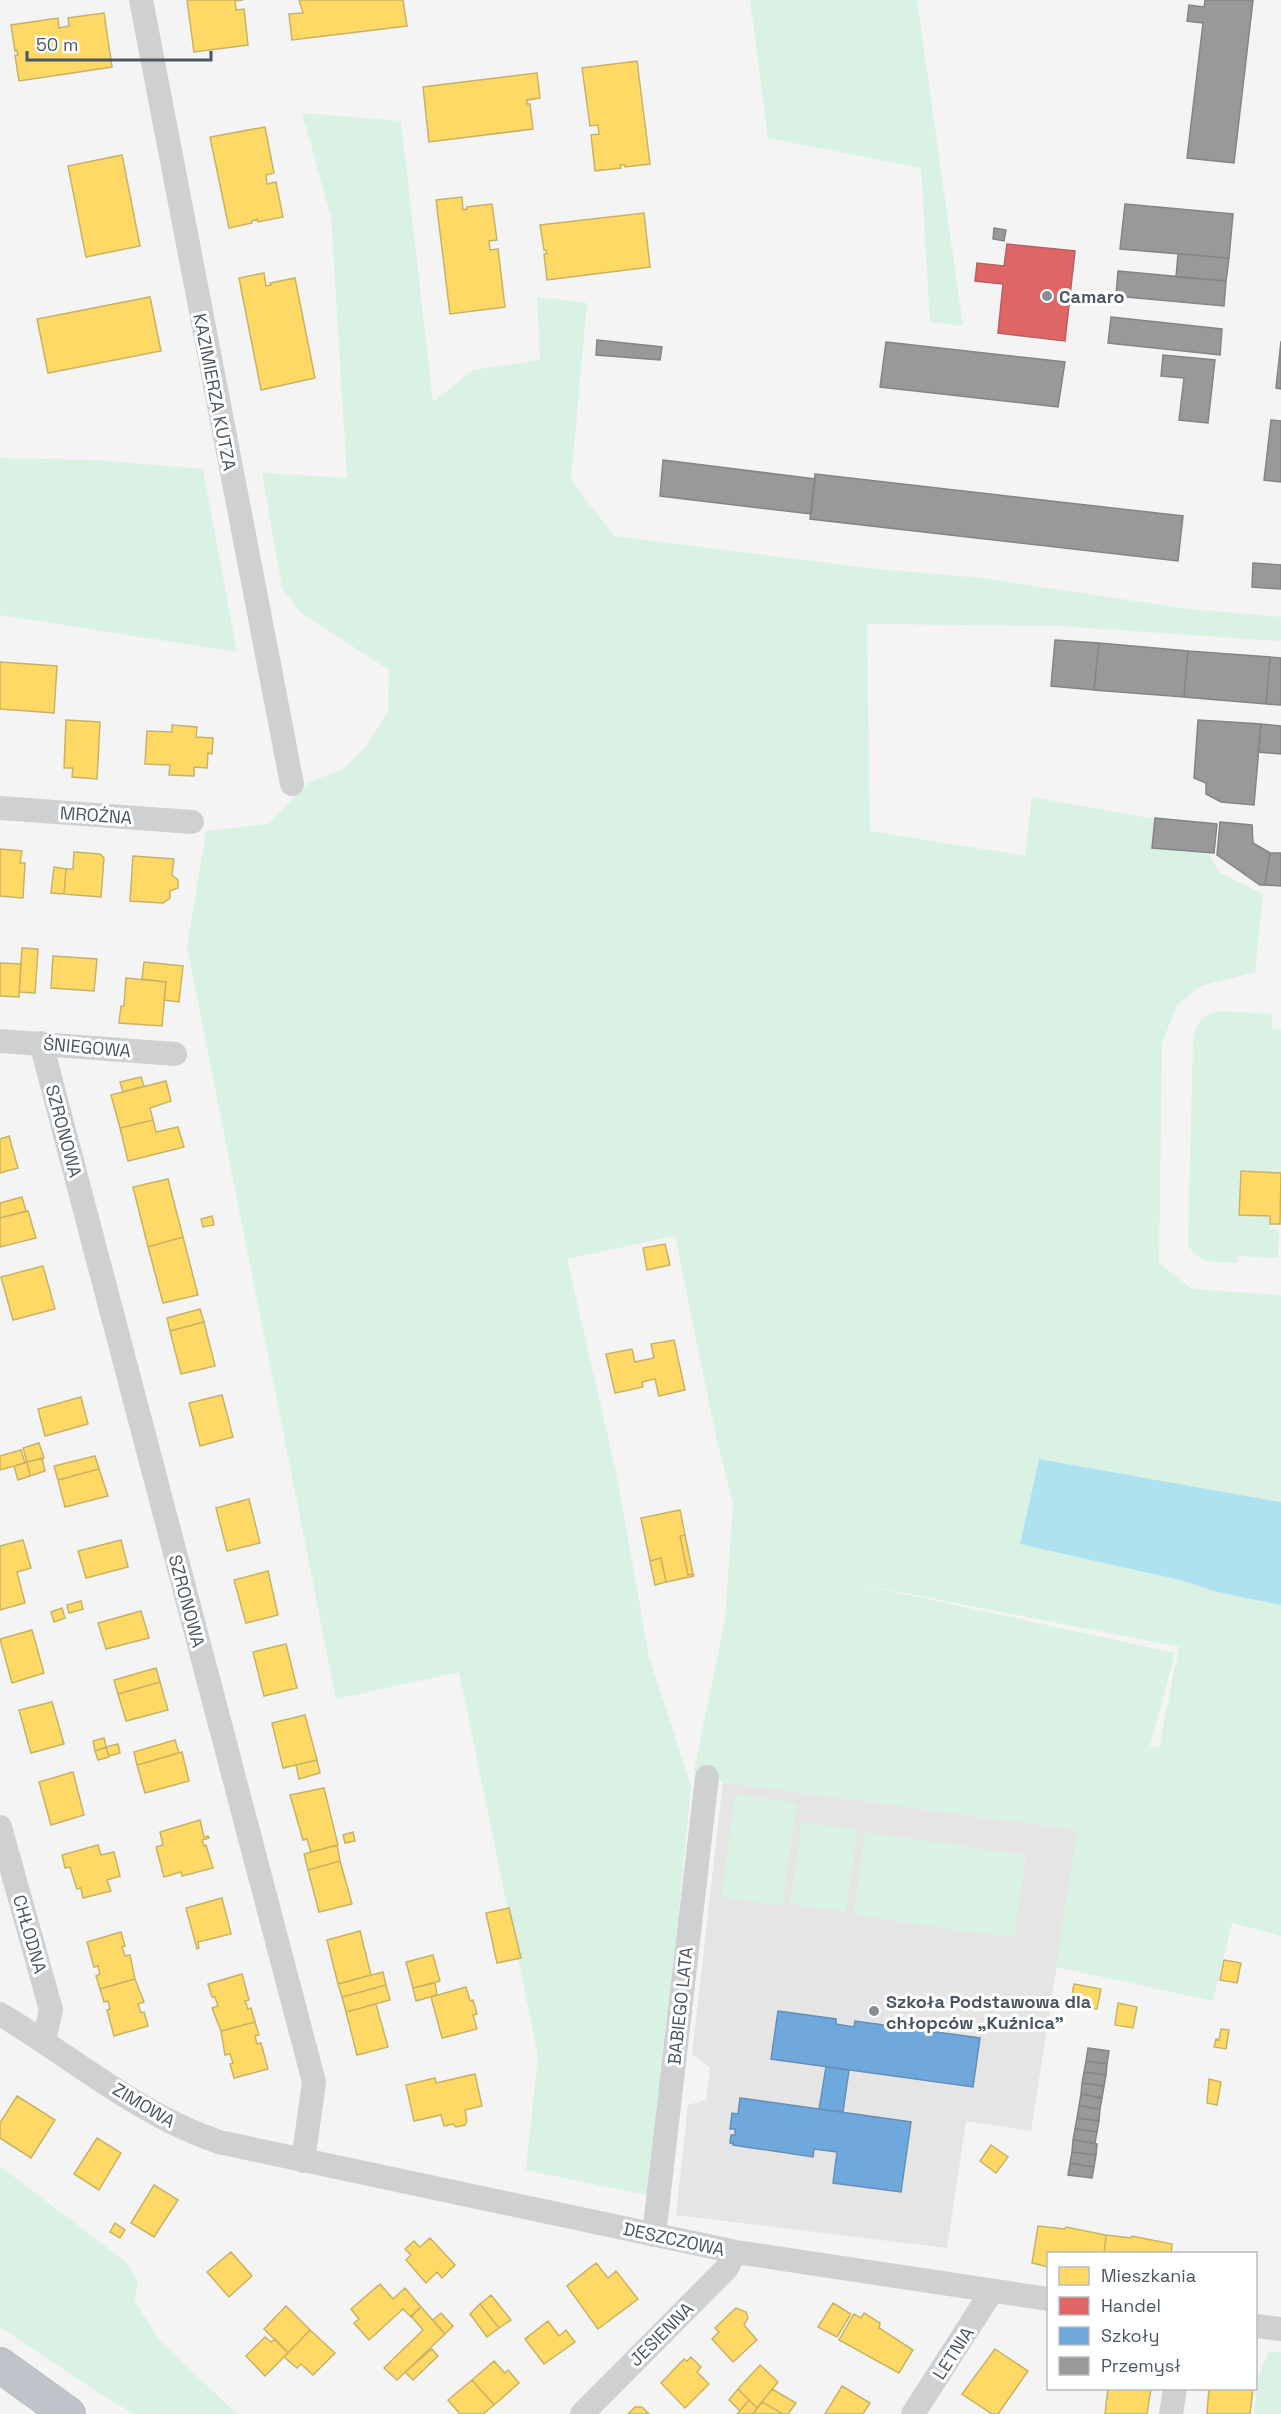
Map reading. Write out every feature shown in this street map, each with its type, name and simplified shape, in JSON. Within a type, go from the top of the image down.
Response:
[{"type":"highway","points":[[0,2365],[68,2414]]},
{"type":"highway","points":[[42,2396],[84,2414]]},
{"type":"street","name":"KAZIMIERZA KUTZA","points":[[141,0],[292,784]]},
{"type":"street","name":"MROŹNA","points":[[0,808],[192,822]]},
{"type":"street","name":"ŚNIEGOWA","points":[[0,1041],[175,1054]]},
{"type":"street","name":"SZRONOWA","points":[[41,1043],[314,2082],[303,2161]]},
{"type":"street","name":"BABIEGO LATA","points":[[654,2235],[707,1777]]},
{"type":"street","name":"CHŁODNA","points":[[0,1827],[51,2010],[44,2040]]},
{"type":"street","name":"ZIMOWA","points":[[0,2014],[44,2040],[140,2105],[180,2127],[219,2142],[303,2161]]},
{"type":"street","name":"DESZCZOWA","points":[[303,2161],[498,2200],[736,2252],[1047,2299]]},
{"type":"street","name":"JESIENNA","points":[[582,2414],[726,2269],[736,2252]]},
{"type":"street","name":"LETNIA","points":[[913,2414],[992,2291]]},
{"type":"street","points":[[1257,2326],[1281,2329]]},
{"type":"street","points":[[1171,2414],[1175,2390]]},
{"type":"shaded area","name":"Szkoła Podstawowa dla chłopców „Kuźnica”","points":[[723,1782],[1078,1830],[1031,2131],[966,2121],[947,2248],[676,2215],[688,2105],[706,2100],[710,2068],[692,2054]]},
{"type":"green space","points":[[750,0],[917,0],[963,326],[930,322],[921,168],[768,138]]},
{"type":"green space","points":[[302,113],[401,121],[433,402],[473,370],[540,360],[537,297],[587,303],[571,480],[614,536],[867,568],[981,578],[1188,609],[1281,617],[1281,641],[1059,626],[867,624],[870,831],[1025,856],[1032,797],[1194,826],[1219,872],[1263,894],[1255,972],[1201,986],[1177,1005],[1162,1043],[1159,1263],[1192,1289],[1281,1295],[1281,1502],[1039,1459],[1020,1543],[1184,1581],[1217,1592],[1281,1605],[1281,1936],[1232,1923],[1213,2001],[1056,1967],[1077,1830],[723,1782],[694,1771],[725,1620],[733,1504],[716,1437],[675,1236],[567,1259],[617,1476],[649,1657],[691,1786],[651,2196],[526,2170],[538,2056],[459,1672],[336,1699],[187,947],[206,831],[269,824],[309,782],[343,769],[366,746],[388,712],[389,670],[300,612],[282,588],[262,473],[347,478],[331,216]],"holes":[[[845,1581],[1179,1647],[1159,1747],[1150,1746],[1175,1653]]]},
{"type":"green space","points":[[0,458],[93,460],[203,469],[237,652],[0,615]]},
{"type":"green space","points":[[1221,1011],[1272,1014],[1272,1029],[1281,1030],[1281,1172],[1240,1170],[1238,1215],[1270,1217],[1269,1229],[1279,1230],[1278,1258],[1238,1256],[1237,1263],[1209,1262],[1198,1257],[1188,1245],[1193,1040],[1201,1020],[1209,1014]]},
{"type":"green space","points":[[735,1794],[797,1803],[782,1906],[721,1897]]},
{"type":"green space","points":[[802,1822],[858,1830],[846,1912],[790,1904]]},
{"type":"green space","points":[[865,1832],[1026,1855],[1014,1938],[853,1915]]},
{"type":"green space","points":[[0,2166],[127,2263],[138,2283],[134,2300],[160,2341],[237,2414],[134,2414],[0,2327]]},
{"type":"green space","points":[[1269,2351],[1281,2353],[1281,2414],[1254,2414],[1259,2375]]},
{"type":"water","points":[[1039,1459],[1281,1502],[1281,1605],[1217,1592],[1184,1581],[1020,1544]]},
{"type":"building: Mieszkania","points":[[187,0],[243,0],[235,1],[236,10],[244,9],[248,45],[194,52]]},
{"type":"building: Mieszkania","points":[[299,0],[403,0],[407,26],[292,40],[289,14],[303,13]]},
{"type":"building: Mieszkania","points":[[104,13],[112,67],[19,81],[15,55],[18,55],[17,50],[15,51],[11,25],[58,18],[59,28],[69,26],[68,18]]},
{"type":"building: Mieszkania","points":[[637,61],[650,164],[625,167],[625,165],[620,165],[621,168],[595,171],[591,135],[599,134],[598,125],[590,126],[582,68]]},
{"type":"building: Mieszkania","points":[[537,73],[540,98],[527,100],[527,104],[530,104],[533,129],[429,142],[423,87]]},
{"type":"building: Mieszkania","points":[[265,127],[274,173],[266,175],[267,184],[276,182],[283,217],[258,222],[257,219],[252,223],[229,228],[210,137]]},
{"type":"building: Mieszkania","points":[[122,155],[140,246],[86,257],[68,166]]},
{"type":"building: Mieszkania","points":[[462,197],[463,210],[467,207],[492,204],[497,240],[489,241],[490,250],[498,249],[505,307],[450,314],[436,200]]},
{"type":"building: Mieszkania","points":[[644,213],[650,267],[547,280],[544,254],[547,254],[544,250],[540,225]]},
{"type":"building: Mieszkania","points":[[264,273],[266,286],[271,285],[270,283],[295,278],[315,378],[261,390],[239,278]]},
{"type":"building: Mieszkania","points":[[150,297],[161,351],[48,373],[37,319]]},
{"type":"building: Mieszkania","points":[[0,662],[57,666],[54,713],[0,709]]},
{"type":"building: Mieszkania","points":[[66,720],[100,722],[97,779],[72,777],[73,768],[64,768]]},
{"type":"building: Mieszkania","points":[[172,725],[197,727],[196,737],[213,738],[212,754],[208,753],[207,768],[194,767],[194,776],[169,775],[170,765],[145,764],[147,731],[172,732]]},
{"type":"building: Mieszkania","points":[[0,849],[22,851],[20,863],[25,863],[23,898],[0,896]]},
{"type":"building: Mieszkania","points":[[74,852],[100,854],[104,858],[101,897],[64,894],[66,869],[73,869]]},
{"type":"building: Mieszkania","points":[[133,856],[174,859],[172,875],[178,880],[178,888],[170,891],[170,898],[163,903],[130,901]]},
{"type":"building: Mieszkania","points":[[54,867],[66,869],[64,894],[51,893]]},
{"type":"building: Mieszkania","points":[[22,948],[38,949],[35,993],[19,992]]},
{"type":"building: Mieszkania","points":[[53,956],[97,959],[94,991],[51,988]]},
{"type":"building: Mieszkania","points":[[144,962],[183,966],[179,1002],[164,1000],[166,982],[142,979]]},
{"type":"building: Mieszkania","points":[[0,963],[21,964],[19,997],[0,996]]},
{"type":"building: Mieszkania","points":[[126,978],[166,982],[162,1026],[119,1023],[121,1006],[124,1006]]},
{"type":"building: Mieszkania","points":[[141,1077],[144,1086],[123,1092],[120,1082]]},
{"type":"building: Mieszkania","points":[[166,1081],[171,1101],[150,1108],[153,1120],[120,1128],[111,1095]]},
{"type":"building: Mieszkania","points":[[153,1120],[156,1132],[178,1127],[184,1147],[128,1161],[120,1128]]},
{"type":"building: Mieszkania","points":[[9,1136],[18,1168],[0,1173],[0,1139]]},
{"type":"building: Mieszkania","points":[[1241,1171],[1281,1173],[1280,1224],[1270,1224],[1270,1216],[1239,1215]]},
{"type":"building: Mieszkania","points":[[168,1179],[183,1237],[148,1247],[133,1187]]},
{"type":"building: Mieszkania","points":[[22,1197],[26,1211],[0,1218],[0,1203]]},
{"type":"building: Mieszkania","points":[[28,1211],[36,1238],[0,1247],[0,1218]]},
{"type":"building: Mieszkania","points":[[212,1216],[214,1225],[203,1227],[201,1219]]},
{"type":"building: Mieszkania","points":[[183,1237],[198,1295],[163,1303],[148,1247]]},
{"type":"building: Mieszkania","points":[[665,1244],[670,1265],[647,1270],[643,1248]]},
{"type":"building: Mieszkania","points":[[43,1266],[55,1309],[13,1320],[1,1277]]},
{"type":"building: Mieszkania","points":[[200,1309],[204,1322],[170,1331],[167,1318]]},
{"type":"building: Mieszkania","points":[[204,1322],[215,1366],[181,1374],[170,1331]]},
{"type":"building: Mieszkania","points":[[674,1340],[685,1390],[659,1396],[655,1379],[642,1382],[643,1387],[615,1393],[606,1354],[632,1349],[635,1362],[654,1358],[651,1344]]},
{"type":"building: Mieszkania","points":[[222,1395],[233,1437],[200,1446],[189,1403]]},
{"type":"building: Mieszkania","points":[[81,1397],[88,1424],[45,1436],[38,1409]]},
{"type":"building: Mieszkania","points":[[39,1443],[44,1458],[27,1462],[23,1448]]},
{"type":"building: Mieszkania","points":[[21,1450],[25,1463],[0,1470],[0,1456]]},
{"type":"building: Mieszkania","points":[[95,1456],[99,1469],[58,1480],[54,1466]]},
{"type":"building: Mieszkania","points":[[42,1458],[45,1471],[30,1476],[27,1462]]},
{"type":"building: Mieszkania","points":[[27,1462],[30,1476],[18,1480],[14,1466]]},
{"type":"building: Mieszkania","points":[[99,1469],[108,1496],[65,1507],[58,1480]]},
{"type":"building: Mieszkania","points":[[249,1499],[260,1543],[227,1551],[216,1508]]},
{"type":"building: Mieszkania","points":[[680,1510],[685,1535],[680,1536],[688,1575],[693,1574],[694,1576],[666,1582],[661,1558],[650,1561],[641,1518]]},
{"type":"building: Mieszkania","points":[[685,1535],[693,1574],[688,1575],[680,1536]]},
{"type":"building: Mieszkania","points":[[23,1540],[31,1568],[17,1572],[25,1603],[0,1610],[0,1546]]},
{"type":"building: Mieszkania","points":[[121,1540],[128,1567],[86,1578],[78,1551]]},
{"type":"building: Mieszkania","points":[[661,1558],[666,1582],[655,1585],[650,1561]]},
{"type":"building: Mieszkania","points":[[268,1571],[278,1615],[246,1623],[234,1580]]},
{"type":"building: Mieszkania","points":[[81,1601],[83,1609],[69,1613],[67,1605]]},
{"type":"building: Mieszkania","points":[[62,1608],[65,1618],[54,1622],[51,1612]]},
{"type":"building: Mieszkania","points":[[141,1611],[149,1638],[106,1649],[98,1623]]},
{"type":"building: Mieszkania","points":[[32,1630],[44,1673],[12,1683],[0,1639]]},
{"type":"building: Mieszkania","points":[[286,1644],[297,1688],[264,1696],[253,1652]]},
{"type":"building: Mieszkania","points":[[156,1668],[160,1682],[118,1694],[114,1680]]},
{"type":"building: Mieszkania","points":[[160,1682],[168,1710],[126,1721],[118,1694]]},
{"type":"building: Mieszkania","points":[[52,1702],[64,1744],[31,1753],[19,1710]]},
{"type":"building: Mieszkania","points":[[305,1715],[317,1760],[283,1768],[272,1723]]},
{"type":"building: Mieszkania","points":[[104,1738],[106,1747],[95,1751],[93,1741]]},
{"type":"building: Mieszkania","points":[[175,1740],[179,1753],[137,1765],[134,1752]]},
{"type":"building: Mieszkania","points":[[118,1744],[120,1753],[109,1756],[106,1747]]},
{"type":"building: Mieszkania","points":[[106,1747],[109,1757],[98,1760],[95,1751]]},
{"type":"building: Mieszkania","points":[[182,1752],[189,1781],[145,1793],[137,1765]]},
{"type":"building: Mieszkania","points":[[317,1760],[320,1773],[299,1779],[296,1765]]},
{"type":"building: Mieszkania","points":[[73,1772],[84,1815],[51,1825],[39,1782]]},
{"type":"building: Mieszkania","points":[[324,1788],[338,1845],[311,1852],[307,1839],[303,1840],[290,1795]]},
{"type":"building: Mieszkania","points":[[200,1820],[204,1837],[209,1838],[202,1840],[204,1846],[206,1845],[213,1868],[182,1876],[181,1872],[164,1877],[156,1847],[163,1845],[160,1832]]},
{"type":"building: Mieszkania","points":[[353,1832],[355,1841],[345,1843],[343,1835]]},
{"type":"building: Mieszkania","points":[[98,1845],[101,1855],[114,1852],[120,1876],[107,1880],[111,1891],[83,1898],[81,1888],[77,1889],[70,1867],[65,1868],[62,1855]]},
{"type":"building: Mieszkania","points":[[337,1845],[340,1861],[308,1870],[304,1854]]},
{"type":"building: Mieszkania","points":[[340,1861],[352,1904],[319,1912],[308,1870]]},
{"type":"building: Mieszkania","points":[[222,1898],[231,1934],[198,1942],[199,1948],[197,1949],[186,1908]]},
{"type":"building: Mieszkania","points":[[509,1908],[521,1958],[497,1963],[486,1913]]},
{"type":"building: Mieszkania","points":[[360,1931],[371,1975],[338,1984],[327,1940]]},
{"type":"building: Mieszkania","points":[[121,1932],[125,1946],[122,1947],[125,1956],[130,1955],[135,1979],[100,1989],[96,1976],[100,1974],[98,1966],[94,1967],[87,1942]]},
{"type":"building: Mieszkania","points":[[433,1955],[440,1981],[413,1988],[406,1962]]},
{"type":"building: Mieszkania","points":[[1224,1960],[1241,1963],[1237,1983],[1220,1980]]},
{"type":"building: Mieszkania","points":[[383,1972],[386,1985],[342,1997],[338,1984]]},
{"type":"building: Mieszkania","points":[[242,1974],[249,2000],[245,2001],[248,2009],[251,2008],[255,2022],[221,2031],[212,2008],[218,2006],[208,1984]]},
{"type":"building: Mieszkania","points":[[135,1979],[144,2002],[138,2004],[141,2013],[144,2012],[148,2026],[114,2036],[107,2010],[110,2009],[108,2001],[104,2002],[100,1989]]},
{"type":"building: Mieszkania","points":[[435,1983],[437,1995],[416,2001],[413,1988]]},
{"type":"building: Mieszkania","points":[[1074,1984],[1101,1989],[1097,2009],[1070,2005]]},
{"type":"building: Mieszkania","points":[[386,1985],[390,2000],[346,2012],[342,1997]]},
{"type":"building: Mieszkania","points":[[466,1987],[477,2014],[473,2015],[477,2029],[442,2038],[431,1997]]},
{"type":"building: Mieszkania","points":[[1118,2003],[1137,2007],[1133,2028],[1115,2025]]},
{"type":"building: Mieszkania","points":[[376,2004],[388,2047],[357,2055],[346,2012]]},
{"type":"building: Mieszkania","points":[[255,2022],[259,2035],[255,2036],[257,2044],[261,2043],[268,2069],[234,2078],[230,2064],[233,2063],[230,2054],[225,2055],[221,2031]]},
{"type":"building: Mieszkania","points":[[1221,2029],[1229,2030],[1226,2049],[1214,2047],[1216,2039],[1219,2040]]},
{"type":"building: Mieszkania","points":[[475,2074],[482,2106],[465,2110],[467,2121],[465,2125],[444,2126],[441,2115],[414,2121],[406,2085],[435,2078],[436,2083]]},
{"type":"building: Mieszkania","points":[[1209,2079],[1221,2082],[1217,2105],[1207,2103]]},
{"type":"building: Mieszkania","points":[[17,2096],[55,2120],[31,2158],[0,2138],[0,2123]]},
{"type":"building: Mieszkania","points":[[97,2138],[121,2153],[99,2190],[74,2174]]},
{"type":"building: Mieszkania","points":[[991,2145],[1008,2157],[996,2173],[980,2161]]},
{"type":"building: Mieszkania","points":[[154,2185],[178,2200],[154,2237],[131,2223]]},
{"type":"building: Mieszkania","points":[[115,2223],[125,2230],[120,2238],[110,2232]]},
{"type":"building: Mieszkania","points":[[1038,2226],[1065,2229],[1066,2227],[1106,2235],[1104,2252],[1047,2252],[1047,2267],[1032,2263]]},
{"type":"building: Mieszkania","points":[[1106,2235],[1131,2238],[1132,2236],[1172,2244],[1171,2252],[1104,2252]]},
{"type":"building: Mieszkania","points":[[430,2238],[455,2265],[442,2278],[437,2272],[426,2283],[406,2260],[411,2255],[405,2249],[414,2241],[420,2247]]},
{"type":"building: Mieszkania","points":[[231,2252],[252,2276],[229,2297],[207,2272]]},
{"type":"building: Mieszkania","points":[[596,2263],[608,2278],[616,2271],[638,2299],[598,2329],[567,2286]]},
{"type":"building: Mieszkania","points":[[380,2284],[393,2299],[405,2288],[421,2307],[411,2317],[403,2309],[369,2340],[354,2323],[359,2319],[351,2309]]},
{"type":"building: Mieszkania","points":[[491,2295],[511,2320],[499,2328],[480,2304]]},
{"type":"building: Mieszkania","points":[[833,2303],[851,2314],[837,2337],[818,2327]]},
{"type":"building: Mieszkania","points":[[480,2304],[499,2328],[487,2337],[470,2314]]},
{"type":"building: Mieszkania","points":[[286,2306],[310,2330],[288,2353],[264,2329]]},
{"type":"building: Mieszkania","points":[[421,2307],[445,2334],[397,2380],[384,2368],[423,2330],[411,2316]]},
{"type":"building: Mieszkania","points":[[736,2308],[746,2312],[748,2318],[744,2325],[757,2340],[733,2362],[712,2339],[719,2332],[715,2328]]},
{"type":"building: Mieszkania","points":[[441,2313],[453,2326],[445,2334],[433,2320]]},
{"type":"building: Mieszkania","points":[[864,2313],[880,2323],[879,2328],[913,2350],[899,2373],[839,2340],[854,2314],[861,2318]]},
{"type":"building: Mieszkania","points":[[548,2321],[559,2336],[566,2330],[575,2342],[544,2364],[525,2339]]},
{"type":"building: Mieszkania","points":[[310,2330],[335,2353],[313,2375],[301,2364],[297,2368],[284,2357]]},
{"type":"building: Mieszkania","points":[[265,2337],[271,2342],[275,2339],[288,2353],[265,2376],[246,2356]]},
{"type":"building: Mieszkania","points":[[432,2349],[438,2356],[413,2380],[405,2372]]},
{"type":"building: Mieszkania","points":[[995,2349],[1028,2371],[998,2414],[992,2414],[962,2394]]},
{"type":"building: Mieszkania","points":[[691,2357],[701,2367],[697,2372],[709,2384],[685,2408],[661,2383],[684,2359],[687,2361]]},
{"type":"building: Mieszkania","points":[[494,2361],[505,2373],[508,2370],[519,2383],[494,2405],[472,2380]]},
{"type":"building: Mieszkania","points":[[760,2365],[778,2382],[757,2408],[738,2389]]},
{"type":"building: Mieszkania","points":[[472,2380],[494,2405],[483,2414],[460,2414],[448,2400]]},
{"type":"building: Mieszkania","points":[[842,2386],[870,2403],[863,2414],[825,2414]]},
{"type":"building: Mieszkania","points":[[738,2389],[749,2400],[740,2411],[729,2400]]},
{"type":"building: Mieszkania","points":[[772,2389],[796,2403],[788,2414],[783,2414],[762,2402]]},
{"type":"building: Mieszkania","points":[[1108,2390],[1151,2390],[1147,2414],[1105,2414]]},
{"type":"building: Mieszkania","points":[[1209,2390],[1253,2390],[1250,2414],[1207,2414]]},
{"type":"building: Mieszkania","points":[[749,2400],[757,2408],[753,2414],[737,2414]]},
{"type":"building: Mieszkania","points":[[762,2402],[783,2414],[753,2414]]},
{"type":"building: Mieszkania","points":[[635,2407],[642,2407],[649,2414],[628,2414]]},
{"type":"building: Handel","points":[[1007,244],[1075,251],[1065,341],[998,333],[1003,284],[975,281],[977,263],[1004,266]]},
{"type":"building: Szkoły","points":[[778,2011],[836,2019],[836,2024],[854,2027],[855,2021],[980,2038],[973,2087],[771,2059]]},
{"type":"building: Szkoły","points":[[826,2067],[849,2070],[843,2112],[819,2109]]},
{"type":"building: Szkoły","points":[[740,2098],[911,2122],[901,2192],[833,2183],[837,2152],[814,2149],[813,2157],[733,2145],[730,2143],[731,2135],[735,2135],[735,2129],[730,2129],[732,2113],[738,2114]]},
{"type":"building: Przemysł","points":[[1205,0],[1253,0],[1234,163],[1187,158],[1203,23],[1187,21],[1189,5],[1204,7]]},
{"type":"building: Przemysł","points":[[1125,204],[1233,214],[1229,258],[1120,249]]},
{"type":"building: Przemysł","points":[[994,228],[1006,230],[1004,241],[993,239]]},
{"type":"building: Przemysł","points":[[1178,254],[1229,258],[1226,281],[1176,277]]},
{"type":"building: Przemysł","points":[[1118,271],[1226,281],[1224,306],[1116,296]]},
{"type":"building: Przemysł","points":[[1111,317],[1222,329],[1220,355],[1108,343]]},
{"type":"building: Przemysł","points":[[597,340],[662,347],[660,360],[596,355]]},
{"type":"building: Przemysł","points":[[1281,341],[1281,389],[1276,388]]},
{"type":"building: Przemysł","points":[[886,342],[1065,362],[1058,407],[880,387]]},
{"type":"building: Przemysł","points":[[1163,355],[1215,360],[1208,423],[1179,420],[1184,378],[1161,376]]},
{"type":"building: Przemysł","points":[[1271,420],[1281,421],[1281,482],[1264,480]]},
{"type":"building: Przemysł","points":[[663,460],[815,479],[811,514],[660,496]]},
{"type":"building: Przemysł","points":[[815,474],[1183,516],[1178,561],[810,519]]},
{"type":"building: Przemysł","points":[[1253,563],[1281,565],[1281,589],[1252,587]]},
{"type":"building: Przemysł","points":[[1055,640],[1099,643],[1094,690],[1051,686]]},
{"type":"building: Przemysł","points":[[1099,643],[1188,651],[1184,697],[1094,690]]},
{"type":"building: Przemysł","points":[[1188,651],[1270,657],[1266,704],[1184,697]]},
{"type":"building: Przemysł","points":[[1270,657],[1281,658],[1281,705],[1266,704]]},
{"type":"building: Przemysł","points":[[1198,720],[1261,724],[1254,805],[1221,802],[1206,794],[1206,783],[1194,778]]},
{"type":"building: Przemysł","points":[[1261,724],[1281,726],[1281,754],[1258,752]]},
{"type":"building: Przemysł","points":[[1155,818],[1217,824],[1214,853],[1152,848]]},
{"type":"building: Przemysł","points":[[1220,822],[1252,825],[1253,843],[1270,853],[1265,885],[1260,885],[1217,855]]},
{"type":"building: Przemysł","points":[[1270,853],[1281,853],[1281,886],[1265,885]]},
{"type":"building: Przemysł","points":[[1088,2048],[1109,2051],[1107,2064],[1086,2061]]},
{"type":"building: Przemysł","points":[[1086,2061],[1107,2064],[1106,2075],[1084,2072]]},
{"type":"building: Przemysł","points":[[1084,2072],[1106,2075],[1104,2086],[1082,2083]]},
{"type":"building: Przemysł","points":[[1082,2083],[1104,2086],[1102,2098],[1081,2094]]},
{"type":"building: Przemysł","points":[[1081,2094],[1102,2098],[1100,2109],[1079,2106]]},
{"type":"building: Przemysł","points":[[1079,2106],[1100,2109],[1099,2121],[1077,2118]]},
{"type":"building: Przemysł","points":[[1077,2118],[1099,2121],[1097,2132],[1075,2129]]},
{"type":"building: Przemysł","points":[[1075,2129],[1097,2132],[1095,2143],[1073,2140]]},
{"type":"building: Przemysł","points":[[1073,2140],[1097,2144],[1096,2155],[1072,2152]]},
{"type":"building: Przemysł","points":[[1072,2152],[1096,2155],[1094,2167],[1070,2163]]},
{"type":"building: Przemysł","points":[[1070,2163],[1094,2167],[1092,2178],[1068,2175]]},
{"type":"place","name":"Camaro","points":[[1047,296]]},
{"type":"place","name":"Szkoła Podstawowa dla chłopców „Kuźnica”","points":[[874,2011]]}]
